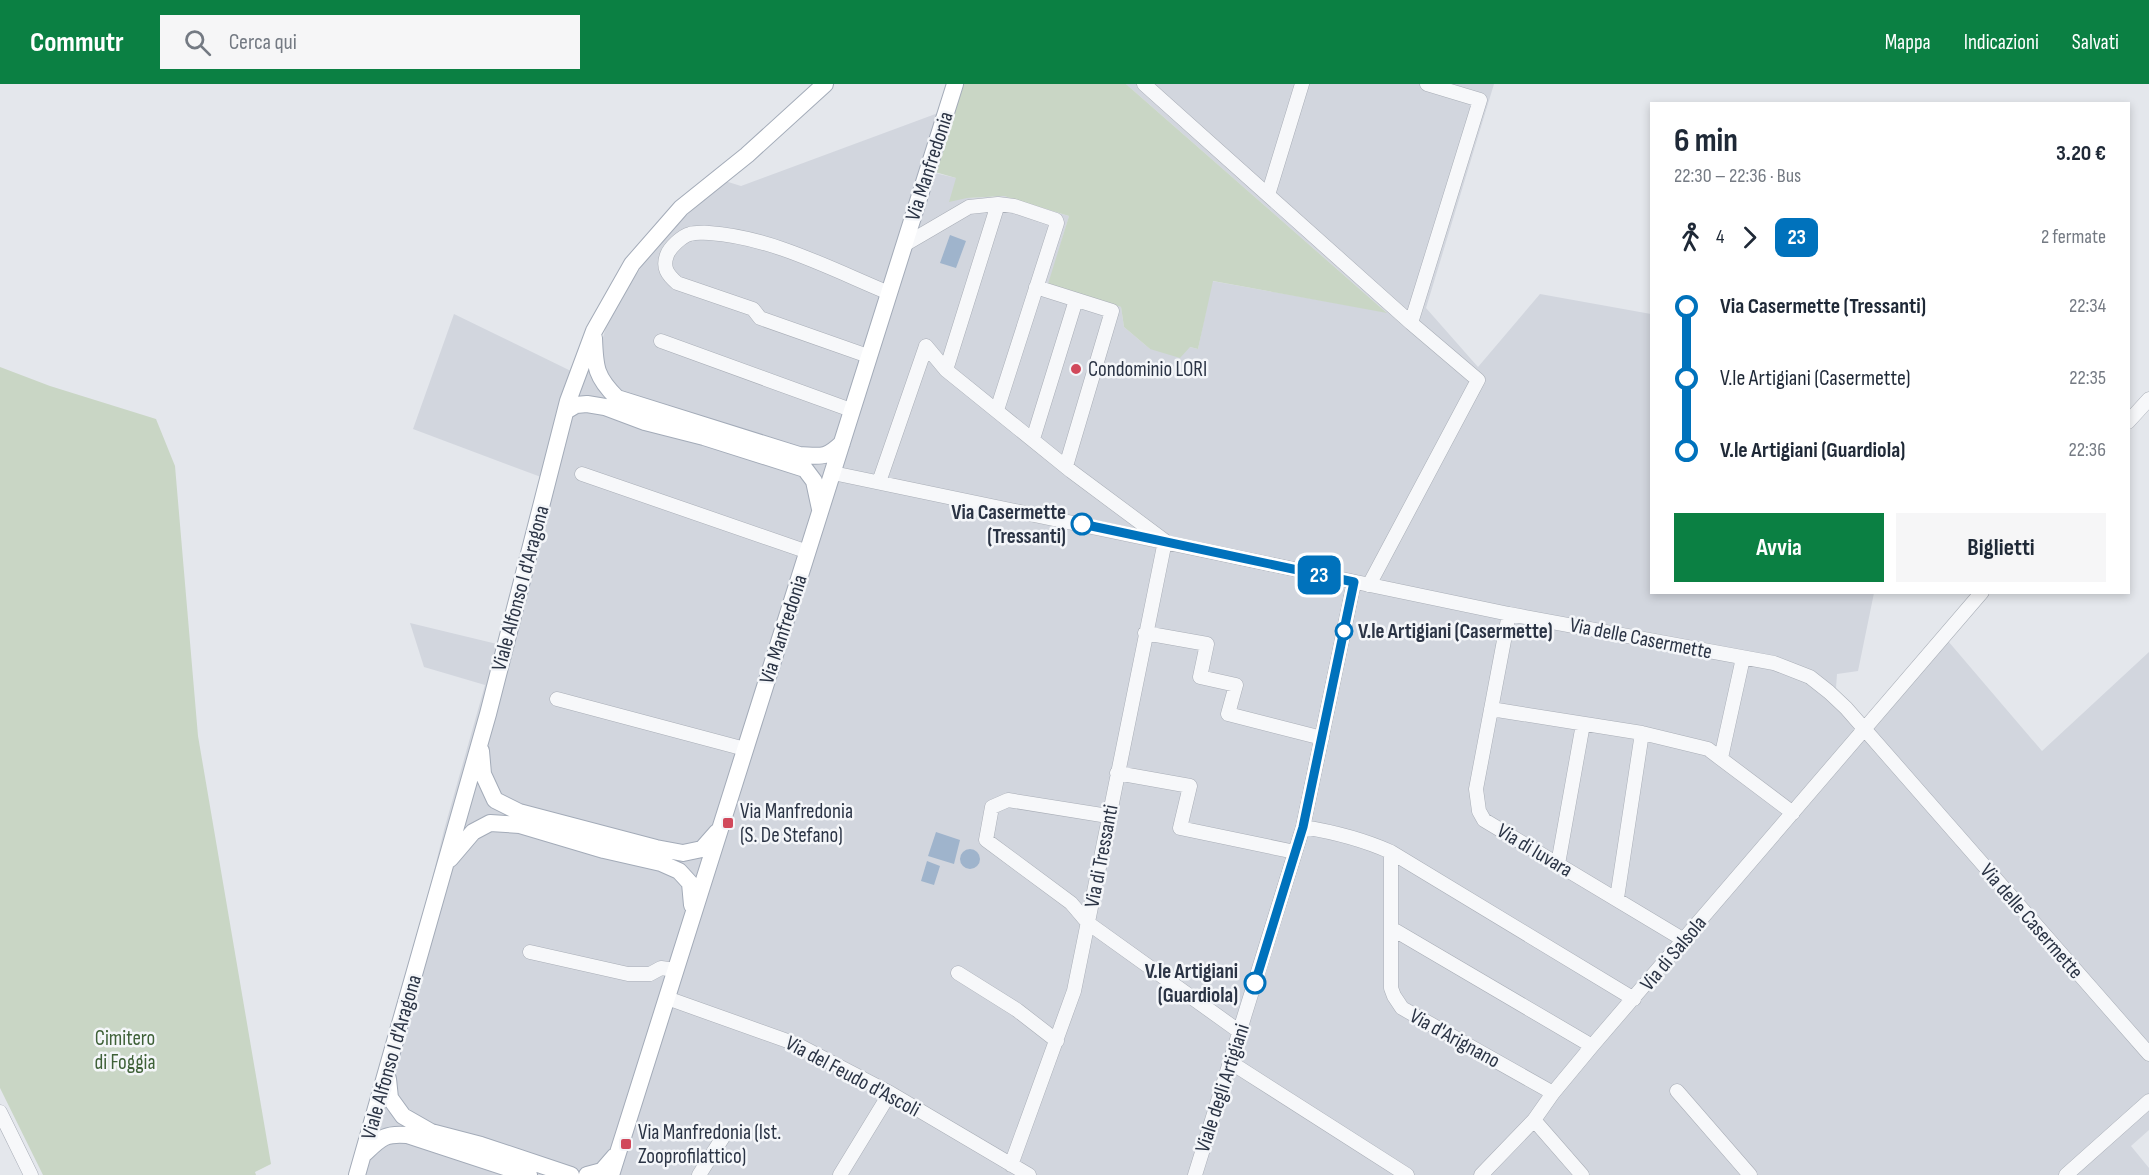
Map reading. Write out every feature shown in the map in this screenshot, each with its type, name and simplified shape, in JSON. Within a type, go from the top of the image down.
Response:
[{"type":"main road","name":"Viale Alfonso I d'Aragona","points":[[357,1175],[480,741],[566,411],[594,331],[632,264],[681,208],[747,155],[825,84]]},
{"type":"main road","name":"Via Manfredonia","points":[[611,1175],[955,84]]},
{"type":"main road","points":[[594,331],[594,360],[601,381],[617,398],[799,455],[830,454],[842,443]]},
{"type":"main road","points":[[566,411],[576,405],[605,407],[645,422],[704,437],[805,470],[814,481],[820,510]]},
{"type":"main road","points":[[480,741],[483,774],[495,800],[519,812],[683,853],[702,849],[720,828]]},
{"type":"main road","points":[[445,866],[473,832],[490,823],[520,825],[604,850],[661,863],[679,871],[690,883],[690,921]]},
{"type":"main road","points":[[387,1073],[390,1098],[403,1116],[431,1132],[481,1145],[571,1175]]},
{"type":"main road","points":[[363,1155],[390,1134],[407,1135],[529,1175]]},
{"type":"main road","points":[[587,1175],[602,1171],[618,1153]]},
{"type":"street","points":[[1144,84],[1478,380],[1369,585]]},
{"type":"street","points":[[1268,195],[1302,84]]},
{"type":"street","points":[[1411,323],[1480,100],[1427,84]]},
{"type":"street","points":[[904,245],[969,207],[998,204],[1014,206],[1056,220],[1057,223],[997,410]]},
{"type":"street","points":[[946,370],[998,204]]},
{"type":"street","points":[[868,356],[760,318],[753,309],[677,284],[668,274],[665,264],[668,253],[686,235],[694,232],[723,234],[789,252],[889,292]]},
{"type":"street","points":[[1036,287],[1112,311],[1066,466]]},
{"type":"street","points":[[1033,440],[1076,300]]},
{"type":"street","points":[[662,341],[851,410]]},
{"type":"street","points":[[879,482],[926,346],[946,370],[1066,466],[1165,541]]},
{"type":"street","points":[[2130,420],[2149,399]]},
{"type":"street","name":"Via delle Casermette","points":[[833,473],[1509,614],[1774,663],[1810,677],[1829,692],[1864,729],[2149,1054]]},
{"type":"street","points":[[582,474],[808,552]]},
{"type":"street","name":"Via di Tressanti","points":[[1011,1165],[1074,991],[1165,541]]},
{"type":"street","name":"Viale degli Artigiani","points":[[1195,1175],[1303,827],[1354,582]]},
{"type":"street","name":"Via di Salsola","points":[[1481,1175],[1533,1120],[1592,1046],[1980,594]]},
{"type":"street","name":"Via di Iuvara","points":[[1509,614],[1476,789],[1479,811],[1484,820],[1684,940]]},
{"type":"street","points":[[1145,633],[1207,645],[1200,677],[1236,685],[1228,714],[1322,738]]},
{"type":"street","points":[[1721,758],[1743,658]]},
{"type":"street","points":[[557,699],[745,749]]},
{"type":"street","points":[[1491,709],[1642,733],[1708,749],[1793,813]]},
{"type":"street","points":[[1558,864],[1583,724]]},
{"type":"street","points":[[1617,898],[1642,733]]},
{"type":"street","points":[[1117,773],[1190,786],[1180,828],[1295,852]]},
{"type":"street","points":[[1108,816],[1008,800],[992,807],[986,840],[1071,903],[1088,923],[1240,1032]]},
{"type":"street","points":[[1303,827],[1364,840],[1391,852],[1634,999]]},
{"type":"street","name":"Via d'Arignano","points":[[1391,852],[1391,988],[1402,1008],[1553,1093]]},
{"type":"street","points":[[1391,928],[1592,1046]]},
{"type":"street","points":[[530,952],[628,974],[650,974],[661,968],[676,970]]},
{"type":"street","points":[[958,973],[1017,1010],[1057,1041]]},
{"type":"street","name":"Via del Feudo d'Ascoli","points":[[667,998],[796,1044],[890,1093],[1029,1175]]},
{"type":"street","points":[[1230,1062],[1407,1175]]},
{"type":"street","points":[[1677,1091],[1742,1172]]},
{"type":"street","points":[[840,1175],[890,1093]]},
{"type":"street","points":[[2066,1175],[2149,1101]]},
{"type":"street","points":[[0,1113],[31,1175]]},
{"type":"street","points":[[1533,1120],[1582,1175]]},
{"type":"street","points":[[699,1175],[725,1134]]},
{"type":"shaded area","points":[[1126,84],[1494,84],[1426,308],[1478,367],[1540,294],[1650,314],[1650,594],[1874,594],[1858,671],[1837,674],[1836,688],[1873,729],[1948,641],[2042,751],[2149,652],[2149,1130],[2131,1146],[2149,1168],[2149,1175],[351,1175],[401,1007],[444,830],[485,685],[424,667],[410,623],[497,644],[541,477],[413,429],[454,314],[571,371],[599,351],[606,327],[629,285],[647,259],[676,225],[725,181],[741,186],[957,106],[935,173],[956,178],[967,198],[1004,196],[1069,216],[1049,284],[1121,307],[1124,327],[1150,349],[1190,347],[1198,349],[1212,281],[1386,312]]},
{"type":"green space","points":[[964,84],[1126,84],[1387,313],[1213,281],[1198,349],[1190,347],[1180,358],[1150,349],[1124,327],[1121,307],[1048,284],[1069,216],[1004,196],[967,198],[949,202],[956,178],[935,172]]},
{"type":"green space","name":"Cimitero di Foggia","points":[[0,367],[50,386],[156,419],[175,466],[198,736],[271,1164],[255,1172],[256,1175],[43,1175],[0,1088]]},
{"type":"water","points":[[950,235],[966,241],[956,268],[940,263]]},
{"type":"water","points":[[936,832],[960,840],[954,864],[928,856]]},
{"type":"water","points":[[970,849],[977,852],[980,859],[977,866],[970,869],[963,866],[960,859],[963,852]]},
{"type":"water","points":[[927,861],[940,866],[934,885],[921,881]]},
{"type":"bus line","name":"23","points":[[1082,524],[1354,582],[1303,827],[1255,983]]},
{"type":"place","name":"Condominio LORI","points":[[1076,369]]},
{"type":"place","name":"Via Casermette (Tressanti)","points":[[1082,524]]},
{"type":"place","name":"V.le Artigiani (Casermette)","points":[[1344,631]]},
{"type":"place","name":"Via Manfredonia (S. De Stefano)","points":[[728,823]]},
{"type":"place","name":"V.le Artigiani (Guardiola)","points":[[1255,983]]},
{"type":"place","name":"Via Manfredonia (Ist. Zooprofilattico)","points":[[626,1144]]}]
